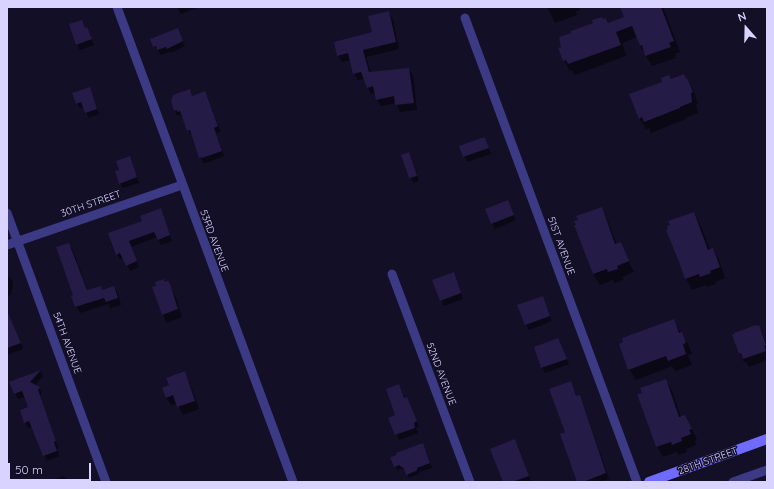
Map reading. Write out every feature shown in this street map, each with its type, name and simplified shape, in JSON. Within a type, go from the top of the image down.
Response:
[{"type":"main road","name":"28TH STREET","points":[[650,482],[767,439]]},
{"type":"street","name":"53RD AVENUE","points":[[117,7],[293,482]]},
{"type":"street","name":"51ST AVENUE","points":[[465,18],[637,482]]},
{"type":"street","name":"30TH STREET","points":[[7,245],[182,185]]},
{"type":"street","name":"54TH AVENUE","points":[[7,213],[106,482]]},
{"type":"street","name":"52ND AVENUE","points":[[392,274],[470,482]]},
{"type":"street","points":[[733,482],[767,470]]},
{"type":"building","points":[[620,7],[661,7],[674,41],[669,43],[671,47],[645,56],[642,45],[640,46],[632,26],[616,32],[621,45],[568,64],[566,60],[563,61],[558,48],[561,47],[559,37],[593,23],[592,20],[602,17],[603,19],[606,18],[608,23],[624,17]]},
{"type":"building","points":[[389,11],[396,42],[363,50],[369,72],[409,68],[414,103],[395,105],[394,96],[376,100],[373,86],[367,88],[361,72],[353,74],[348,53],[337,56],[334,42],[372,32],[368,16]]},
{"type":"building","points":[[82,20],[92,39],[76,45],[69,24]]},
{"type":"building","points":[[178,28],[183,41],[167,49],[166,47],[157,50],[156,46],[153,47],[150,39]]},
{"type":"building","points":[[684,74],[693,92],[691,93],[692,102],[644,122],[642,117],[639,119],[629,94],[662,82],[661,78],[669,75],[671,79]]},
{"type":"building","points":[[90,87],[97,109],[85,113],[81,102],[76,104],[72,93]]},
{"type":"building","points":[[190,89],[192,96],[205,91],[218,126],[214,128],[222,151],[202,158],[199,158],[190,130],[187,131],[180,111],[174,111],[171,101],[173,95]]},
{"type":"building","points":[[485,138],[489,148],[463,157],[459,146]]},
{"type":"building","points":[[409,152],[417,176],[409,178],[401,155]]},
{"type":"building","points":[[130,156],[137,177],[119,184],[115,171],[119,170],[116,161]]},
{"type":"building","points":[[508,200],[514,215],[491,224],[485,209]]},
{"type":"building","points":[[602,207],[615,244],[621,242],[629,261],[617,266],[618,269],[608,272],[607,269],[593,274],[574,225],[576,225],[574,221],[578,220],[576,216]]},
{"type":"building","points":[[161,208],[170,235],[158,240],[154,232],[129,241],[137,261],[126,266],[120,253],[116,255],[108,233],[142,221],[140,216]]},
{"type":"building","points":[[694,212],[708,250],[713,248],[720,267],[710,271],[711,273],[700,277],[699,274],[685,279],[666,230],[668,229],[667,226],[670,225],[668,221]]},
{"type":"building","points":[[69,243],[87,290],[101,286],[102,290],[114,286],[118,298],[106,302],[104,298],[75,307],[71,296],[73,295],[56,247]]},
{"type":"building","points":[[454,272],[461,293],[440,301],[432,280]]},
{"type":"building","points":[[164,279],[165,282],[168,281],[170,284],[178,309],[162,315],[152,287],[156,286],[155,282]]},
{"type":"building","points":[[543,296],[550,316],[525,325],[517,305]]},
{"type":"building","points":[[7,313],[21,343],[7,348]]},
{"type":"building","points":[[674,319],[679,333],[682,332],[686,343],[683,344],[686,354],[668,361],[666,356],[628,370],[619,344],[623,342],[622,338]]},
{"type":"building","points":[[759,325],[766,345],[764,346],[766,351],[743,359],[741,353],[739,354],[732,335]]},
{"type":"building","points":[[558,338],[567,359],[541,368],[534,347]]},
{"type":"building","points":[[41,370],[30,382],[40,387],[38,390],[56,441],[54,442],[57,451],[43,456],[29,421],[24,423],[20,410],[28,407],[22,391],[14,394],[9,382]]},
{"type":"building","points":[[185,371],[195,401],[177,407],[173,395],[166,398],[162,388],[169,385],[166,378]]},
{"type":"building","points":[[666,379],[679,417],[685,415],[692,429],[689,430],[691,434],[681,438],[682,441],[672,445],[671,442],[656,447],[637,394],[642,393],[640,388]]},
{"type":"building","points":[[571,381],[576,396],[580,395],[606,473],[583,482],[577,482],[560,434],[565,432],[549,389]]},
{"type":"building","points":[[399,384],[404,398],[407,397],[417,421],[414,423],[415,428],[395,435],[388,418],[395,415],[386,389]]},
{"type":"building","points":[[515,439],[529,476],[512,482],[503,482],[490,449]]},
{"type":"building","points":[[423,443],[430,463],[417,468],[416,471],[406,475],[403,467],[400,465],[394,467],[390,457],[397,455],[396,453]]}]
